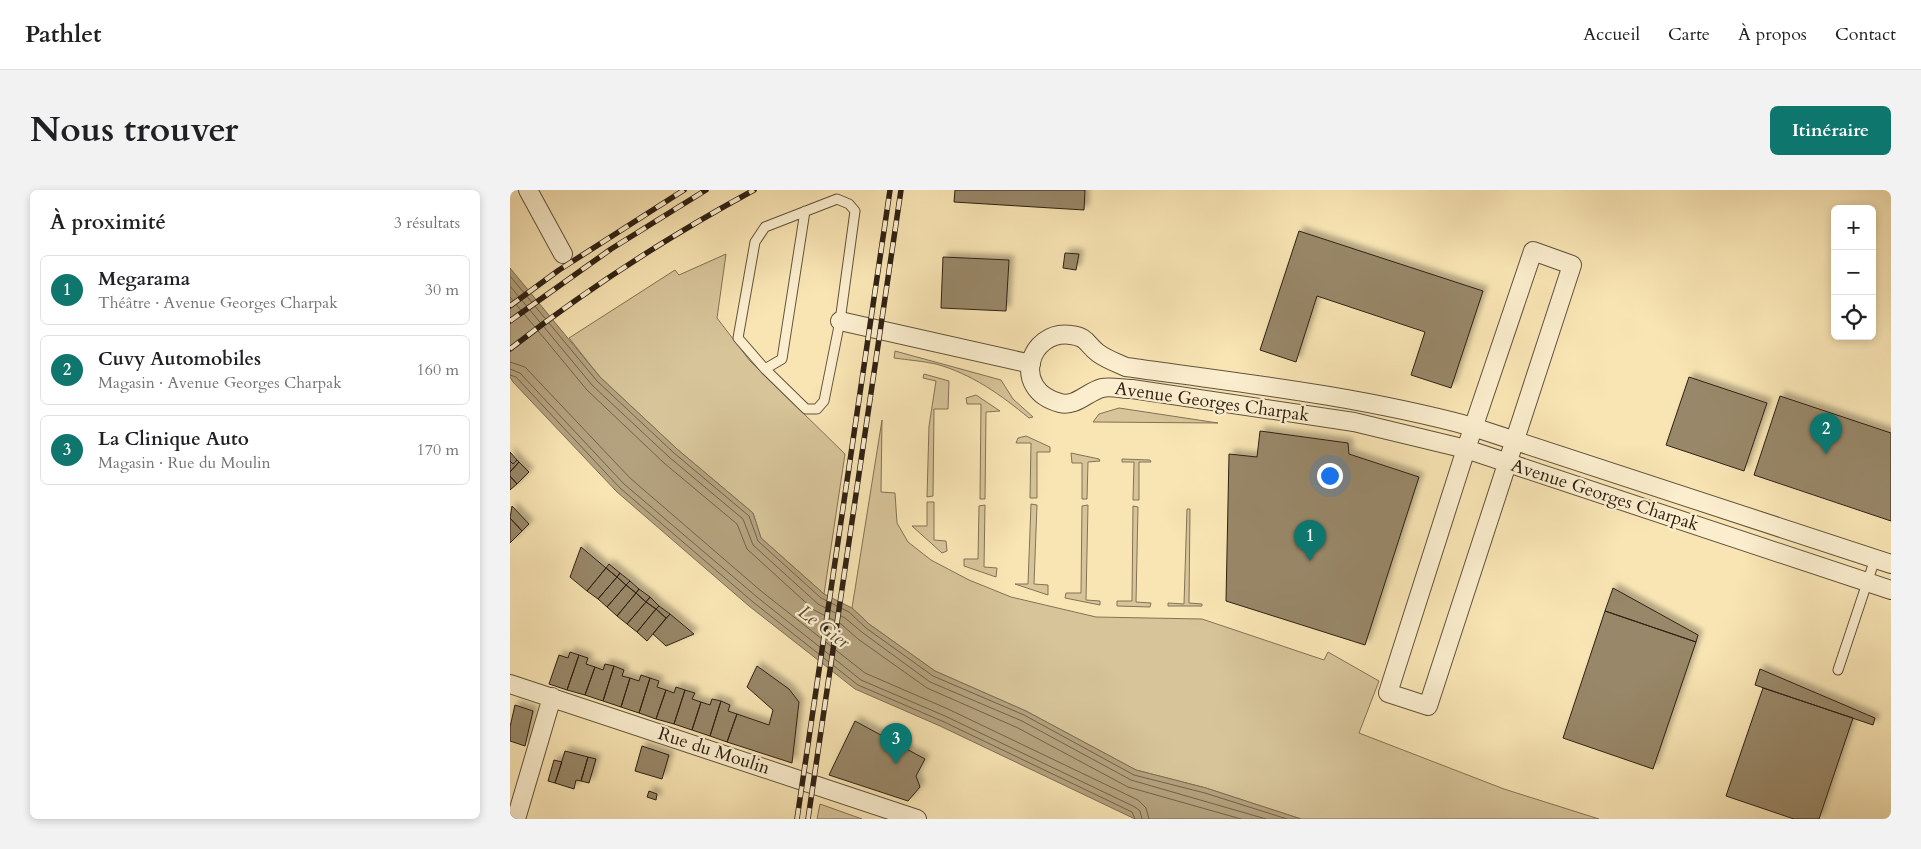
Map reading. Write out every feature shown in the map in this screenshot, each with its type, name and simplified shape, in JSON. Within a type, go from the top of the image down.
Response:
[{"type":"street","points":[[528,190],[563,254]]},
{"type":"street","points":[[1532,252],[1572,264],[1516,441],[1428,706],[1388,693],[1473,427],[1532,252]]},
{"type":"street","points":[[840,321],[1031,364]]},
{"type":"street","name":"Avenue Georges Charpak","points":[[1883,561],[1473,427],[1379,416],[1132,389],[1102,388],[1080,401],[1062,404],[1044,398],[1032,385],[1031,364],[1034,350],[1050,338],[1070,334],[1086,339],[1098,353],[1126,367],[1340,397],[1379,416],[1466,449],[1891,590]]},
{"type":"street","name":"Rue du Moulin","points":[[510,684],[917,819]]},
{"type":"street","points":[[516,819],[552,697]]},
{"type":"lane","points":[[837,199],[849,204],[855,211],[840,321],[824,401],[817,409],[806,409],[765,369],[738,338],[755,242],[764,228],[837,199]]},
{"type":"lane","points":[[765,369],[782,359],[805,211]]},
{"type":"lane","points":[[1838,670],[1866,581],[1883,561]]},
{"type":"shaded area","points":[[726,254],[717,318],[750,361],[845,454],[824,594],[761,538],[753,513],[677,449],[600,377],[569,338],[675,270],[679,275]]},
{"type":"shaded area","points":[[895,351],[1001,380],[1013,399],[1033,417],[1029,418],[997,393],[962,373],[936,364],[894,358]]},
{"type":"shaded area","points":[[924,374],[949,381],[948,409],[934,409],[933,496],[927,497],[929,426],[936,381],[923,378]]},
{"type":"shaded area","points":[[976,395],[1000,411],[986,412],[985,499],[980,499],[981,404],[967,404],[966,398]]},
{"type":"shaded area","points":[[1119,408],[1218,423],[1093,422],[1099,414]]},
{"type":"shaded area","points":[[882,420],[881,492],[895,493],[897,523],[908,542],[931,560],[969,580],[1011,597],[1096,617],[1202,619],[1324,660],[1328,652],[1379,681],[1359,733],[1504,789],[1599,819],[1301,819],[1206,788],[1136,770],[1026,711],[935,671],[869,624],[852,608]]},
{"type":"shaded area","points":[[1026,436],[1050,447],[1050,452],[1037,452],[1037,498],[1030,498],[1031,443],[1016,443],[1018,438]]},
{"type":"shaded area","points":[[1071,453],[1099,459],[1100,461],[1088,462],[1087,499],[1082,499],[1082,463],[1072,463]]},
{"type":"shaded area","points":[[1122,459],[1150,460],[1151,462],[1139,462],[1139,500],[1133,500],[1134,462],[1122,462]]},
{"type":"shaded area","points":[[927,502],[934,502],[934,540],[946,541],[947,551],[942,553],[912,526],[927,526]]},
{"type":"shaded area","points":[[1031,504],[1037,505],[1034,584],[1048,585],[1048,595],[1015,584],[1028,584]]},
{"type":"shaded area","points":[[985,505],[984,567],[997,568],[996,577],[964,566],[964,559],[978,559],[979,506]]},
{"type":"shaded area","points":[[1088,505],[1086,600],[1100,601],[1100,605],[1065,598],[1066,593],[1081,593],[1082,506]]},
{"type":"shaded area","points":[[1133,506],[1138,507],[1136,602],[1151,603],[1150,607],[1117,606],[1117,601],[1132,601]]},
{"type":"shaded area","points":[[1187,509],[1190,509],[1189,603],[1202,604],[1202,606],[1168,606],[1168,603],[1184,604]]},
{"type":"shaded area","points":[[820,804],[862,819],[817,819]]},
{"type":"water","name":"Le Gier","points":[[510,268],[600,377],[677,449],[753,513],[761,538],[824,594],[852,608],[869,624],[935,671],[1026,711],[1136,770],[1206,788],[1301,819],[1135,819],[940,726],[855,689],[749,606],[617,492],[513,382],[510,377]]},
{"type":"building","points":[[955,190],[1085,190],[1084,210],[954,202]]},
{"type":"building","points":[[1299,231],[1483,291],[1451,388],[1411,375],[1425,332],[1317,296],[1296,362],[1260,350]]},
{"type":"building","points":[[1065,253],[1079,254],[1076,270],[1063,268]]},
{"type":"building","points":[[943,257],[1009,260],[1006,311],[941,308]]},
{"type":"building","points":[[1689,377],[1767,403],[1744,471],[1666,445]]},
{"type":"building","points":[[1780,396],[1891,433],[1891,521],[1754,475]]},
{"type":"building","points":[[1260,431],[1348,443],[1349,454],[1419,477],[1365,645],[1226,601],[1229,454],[1257,457]]},
{"type":"building","points":[[510,452],[517,460],[513,464],[510,461]]},
{"type":"building","points":[[517,460],[519,462],[510,472],[510,461],[513,464]]},
{"type":"building","points":[[519,462],[529,472],[517,484],[510,476],[510,472]]},
{"type":"building","points":[[510,476],[517,484],[510,490]]},
{"type":"building","points":[[512,506],[529,524],[522,531],[510,518]]},
{"type":"building","points":[[510,518],[522,531],[510,543]]},
{"type":"building","points":[[581,547],[606,568],[587,591],[570,577]]},
{"type":"building","points":[[609,564],[620,573],[617,577],[606,568]]},
{"type":"building","points":[[606,568],[617,577],[598,599],[587,591]]},
{"type":"building","points":[[620,573],[630,581],[626,585],[617,577]]},
{"type":"building","points":[[617,577],[626,585],[607,607],[598,599]]},
{"type":"building","points":[[630,581],[639,589],[636,593],[626,585]]},
{"type":"building","points":[[626,585],[636,593],[617,616],[607,607]]},
{"type":"building","points":[[1613,588],[1698,635],[1696,642],[1605,611]]},
{"type":"building","points":[[639,589],[650,597],[646,602],[636,593]]},
{"type":"building","points":[[636,593],[646,602],[627,624],[617,616]]},
{"type":"building","points":[[650,597],[659,606],[656,609],[646,602]]},
{"type":"building","points":[[646,602],[656,609],[637,632],[627,624]]},
{"type":"building","points":[[659,606],[670,614],[666,618],[656,609]]},
{"type":"building","points":[[656,609],[666,618],[647,641],[637,632]]},
{"type":"building","points":[[1605,611],[1696,642],[1653,769],[1563,738]]},
{"type":"building","points":[[670,614],[694,634],[666,646],[653,634]]},
{"type":"building","points":[[570,652],[579,655],[567,690],[549,684],[559,655],[568,658]]},
{"type":"building","points":[[579,655],[588,658],[586,664],[595,667],[585,695],[567,690]]},
{"type":"building","points":[[605,664],[614,666],[603,701],[585,695],[595,667],[603,670]]},
{"type":"building","points":[[614,666],[624,670],[622,676],[630,678],[621,707],[603,701]]},
{"type":"building","points":[[757,666],[789,689],[799,702],[792,763],[727,742],[737,714],[769,725],[773,710],[747,687]]},
{"type":"building","points":[[1760,669],[1875,718],[1873,725],[1755,685]]},
{"type":"building","points":[[641,675],[650,678],[639,713],[621,707],[630,678],[639,681]]},
{"type":"building","points":[[650,678],[659,681],[657,687],[666,690],[656,719],[639,713]]},
{"type":"building","points":[[676,687],[685,690],[674,724],[656,719],[666,690],[674,693]]},
{"type":"building","points":[[1763,688],[1853,718],[1819,819],[1794,819],[1726,796]]},
{"type":"building","points":[[685,690],[695,693],[692,699],[701,702],[692,730],[674,724]]},
{"type":"building","points":[[712,699],[721,701],[710,736],[692,730],[701,702],[710,705]]},
{"type":"building","points":[[721,701],[730,705],[728,711],[737,714],[727,742],[710,736]]},
{"type":"building","points":[[515,705],[533,711],[525,746],[510,741],[510,727]]},
{"type":"building","points":[[855,721],[925,759],[916,776],[920,787],[908,801],[829,775]]},
{"type":"building","points":[[642,746],[669,755],[662,779],[635,771]]},
{"type":"building","points":[[565,751],[588,757],[581,781],[576,780],[574,789],[555,783]]},
{"type":"building","points":[[588,757],[596,759],[589,783],[581,781]]},
{"type":"building","points":[[554,760],[562,762],[555,783],[548,781]]},
{"type":"building","points":[[649,791],[657,794],[656,800],[647,797]]},
{"type":"railway","points":[[510,306],[559,270],[684,190]]},
{"type":"railway","points":[[510,321],[611,249],[706,190]]},
{"type":"railway","points":[[510,349],[569,305],[629,264],[754,190]]},
{"type":"railway","points":[[797,819],[890,190]]},
{"type":"railway","points":[[808,819],[901,190]]},
{"type":"place","name":"Cuvy Automobiles","points":[[1826,454]]},
{"type":"place","name":"Megarama","points":[[1310,561]]},
{"type":"place","name":"La Clinique Auto","points":[[896,764]]}]
